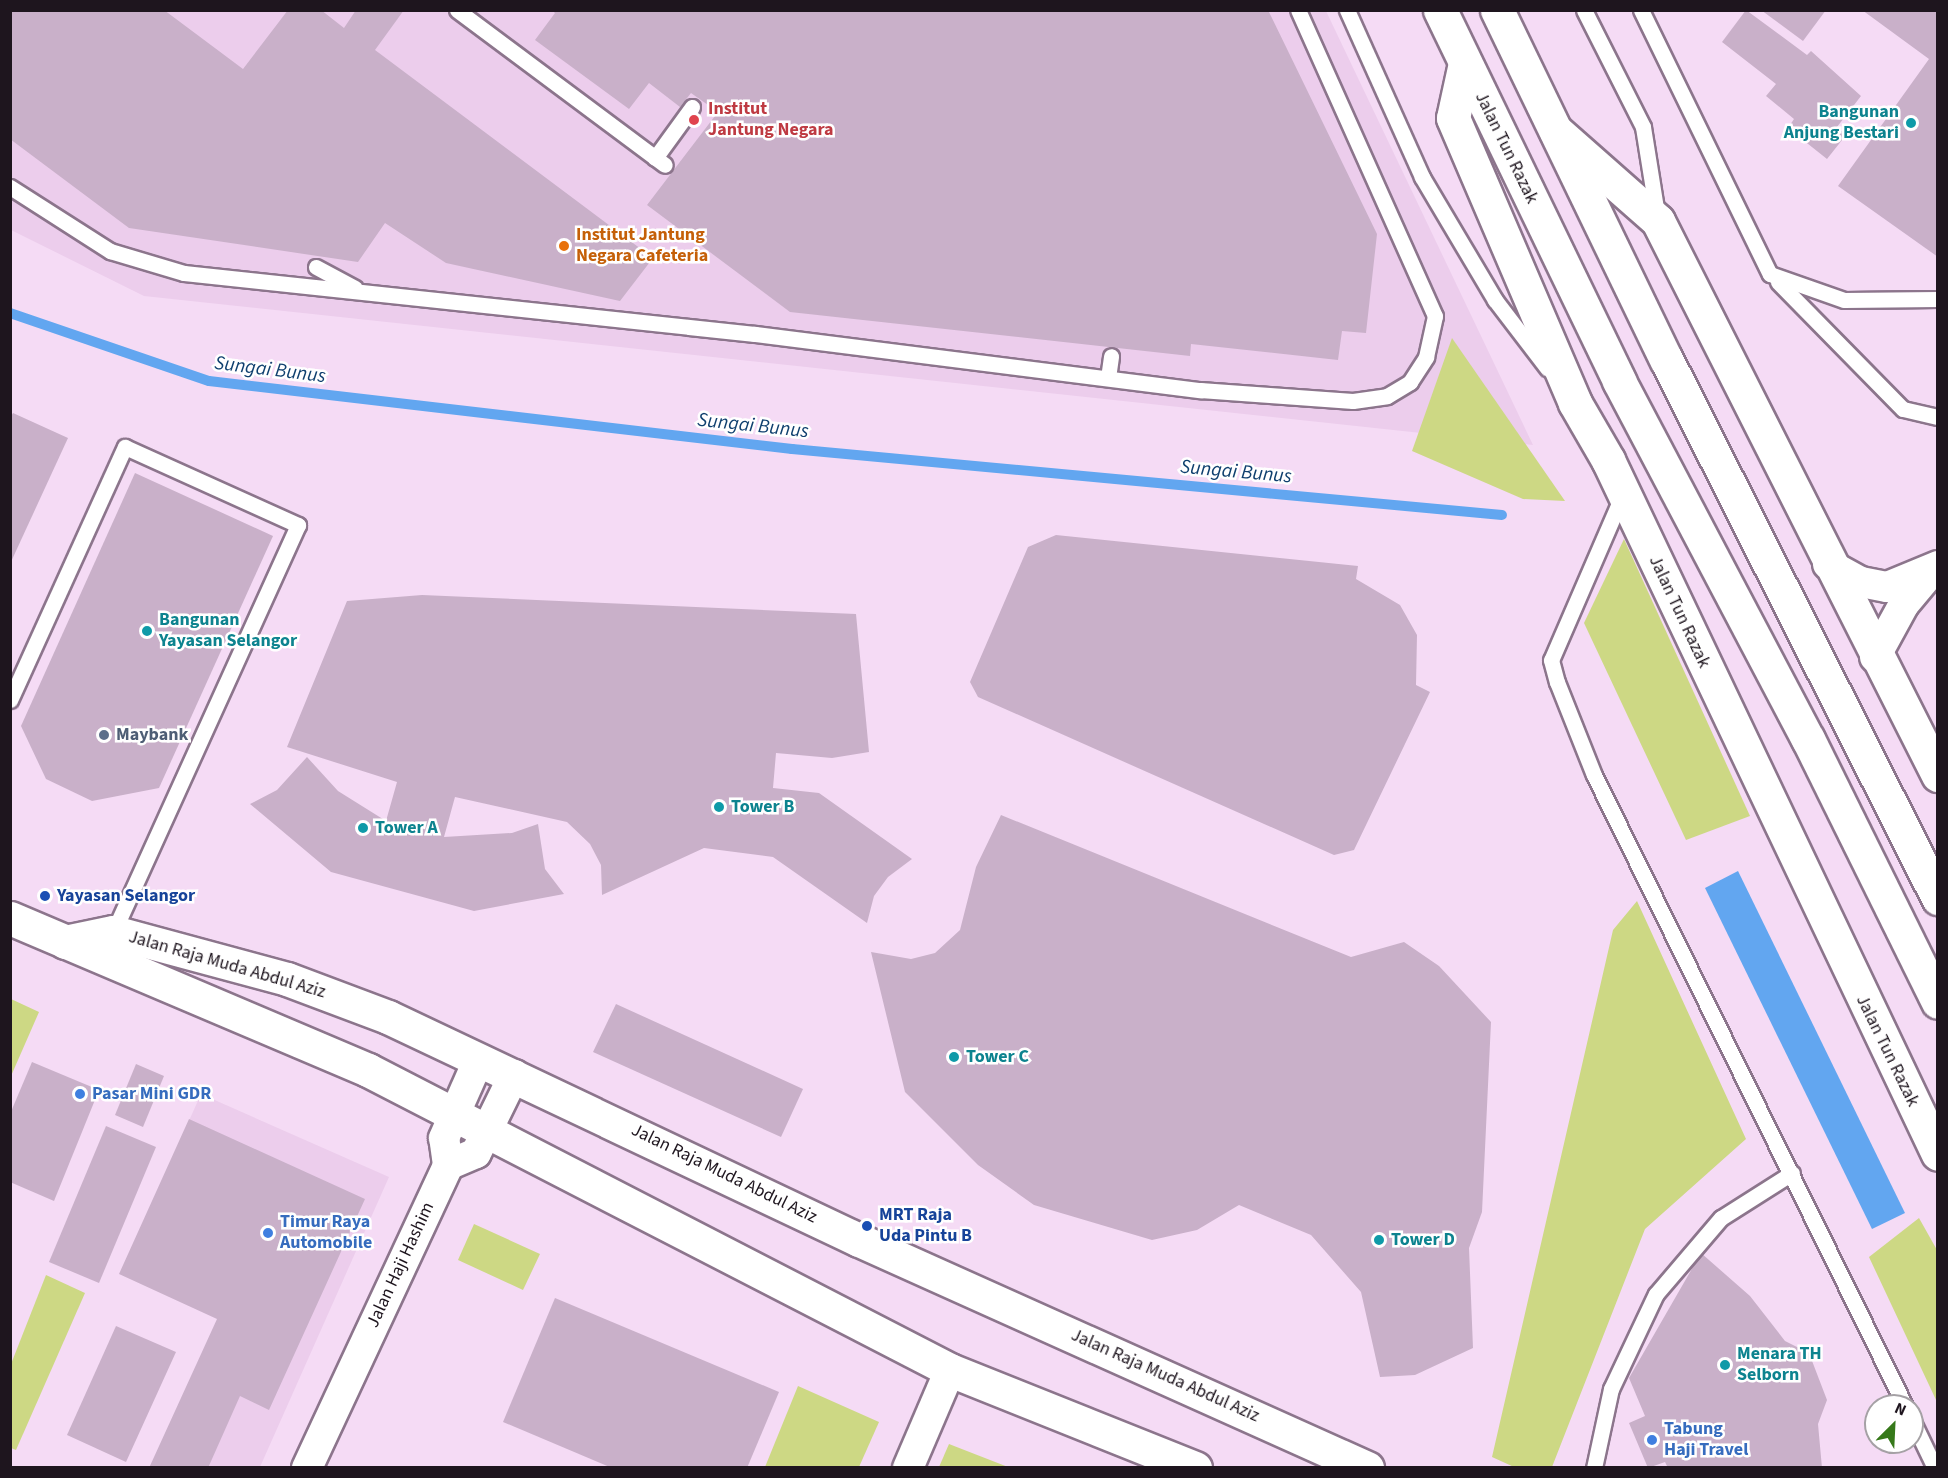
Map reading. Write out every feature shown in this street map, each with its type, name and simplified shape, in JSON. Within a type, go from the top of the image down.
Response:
[{"type":"main road","name":"Jalan Tun Razak","points":[[1440,10],[1619,381],[1808,739],[1938,1002]]},
{"type":"main road","points":[[1497,10],[1666,359],[1938,898]]},
{"type":"main road","name":"Jalan Tun Razak","points":[[1466,63],[1453,118],[1575,403],[1623,493],[1938,1154]]},
{"type":"main road","points":[[1556,131],[1658,220],[1828,564],[1938,775]]},
{"type":"main road","name":"Jalan Raja Muda Abdul Aziz","points":[[10,918],[246,1014],[454,1113],[950,1370],[1195,1467]]},
{"type":"main road","name":"Jalan Raja Muda Abdul Aziz","points":[[65,942],[113,932],[286,979],[388,1017],[859,1240],[1367,1467]]},
{"type":"street","points":[[1828,564],[1861,582],[1887,587],[1938,566],[1913,590],[1875,657]]},
{"type":"street","points":[[479,1059],[444,1138],[448,1165],[476,1152],[514,1075]]},
{"type":"street","name":"Jalan Haji Hashim","points":[[307,1467],[448,1165]]},
{"type":"street","points":[[908,1467],[950,1370]]},
{"type":"lane","points":[[457,10],[660,161],[693,107]]},
{"type":"lane","points":[[10,188],[110,251],[149,266],[363,293],[1108,378],[1353,401],[1387,396],[1402,386],[1426,357],[1435,316],[1298,10]]},
{"type":"lane","points":[[1347,10],[1422,177],[1495,300],[1575,403]]},
{"type":"lane","points":[[1584,10],[1643,127],[1658,220]]},
{"type":"lane","points":[[1641,10],[1770,274],[1903,409],[1938,417]]},
{"type":"lane","points":[[316,267],[363,293]]},
{"type":"lane","points":[[1770,274],[1844,300],[1938,299]]},
{"type":"lane","points":[[1108,378],[1111,356]]},
{"type":"lane","points":[[10,700],[125,447],[298,525],[113,932]]},
{"type":"lane","points":[[1623,493],[1551,660],[1594,775],[1899,1394]]},
{"type":"lane","points":[[1594,1467],[1611,1389],[1656,1294],[1721,1218],[1792,1173]]},
{"type":"lane","points":[[1924,1445],[1935,1467]]},
{"type":"shaded area","name":"Institut Jantung Negara","points":[[10,11],[1326,11],[1533,445],[144,296],[11,230]]},
{"type":"shaded area","points":[[201,1094],[389,1177],[260,1467],[158,1467],[224,1318],[121,1272]]},
{"type":"green space","points":[[1452,338],[1565,501],[1523,499],[1412,451]]},
{"type":"green space","points":[[1624,539],[1750,816],[1686,840],[1584,623]]},
{"type":"green space","points":[[1637,901],[1746,1139],[1645,1229],[1552,1467],[1514,1467],[1492,1457],[1613,930]]},
{"type":"green space","points":[[11,999],[39,1012],[11,1076]]},
{"type":"green space","points":[[1919,1218],[1937,1250],[1937,1402],[1869,1257]]},
{"type":"green space","points":[[474,1224],[540,1254],[523,1290],[458,1260]]},
{"type":"green space","points":[[46,1275],[85,1293],[16,1450],[11,1448],[11,1364]]},
{"type":"green space","points":[[798,1386],[879,1422],[859,1467],[765,1467]]},
{"type":"green space","points":[[949,1444],[1008,1467],[939,1467]]},
{"type":"water","points":[[1738,871],[1905,1213],[1872,1229],[1705,888]]},
{"type":"building","points":[[10,10],[164,10],[243,69],[288,10],[321,10],[344,28],[356,10],[404,10],[375,50],[653,258],[620,301],[446,263],[385,223],[358,262],[129,228],[10,139]]},
{"type":"building","points":[[552,10],[1268,10],[1377,234],[1366,333],[1342,331],[1338,360],[1191,344],[1190,356],[790,312],[647,205],[718,112],[691,93],[680,107],[649,83],[629,109],[535,40],[555,13]]},
{"type":"building","points":[[1746,10],[1807,55],[1811,51],[1861,96],[1837,127],[1846,135],[1827,159],[1788,128],[1794,119],[1766,96],[1776,84],[1722,42]]},
{"type":"building","points":[[1761,10],[1826,10],[1803,41]]},
{"type":"building","name":"Bangunan Anjung Bestari","points":[[1862,10],[1938,10],[1938,257],[1838,186],[1929,59]]},
{"type":"building","points":[[13,413],[68,438],[10,564],[10,418]]},
{"type":"building","name":"Bangunan Yayasan Selangor","points":[[135,473],[273,536],[159,788],[92,801],[46,779],[21,726]]},
{"type":"building","points":[[1056,535],[1358,566],[1356,579],[1400,605],[1417,635],[1416,685],[1430,692],[1354,850],[1334,855],[978,697],[970,682],[1028,547]]},
{"type":"building","points":[[422,595],[856,614],[869,752],[832,758],[776,753],[773,788],[819,793],[912,859],[888,877],[874,896],[867,923],[773,857],[704,848],[602,895],[601,865],[590,844],[567,822],[455,797],[444,837],[512,833],[538,824],[545,869],[564,894],[474,911],[331,872],[250,804],[277,790],[307,757],[338,791],[386,821],[397,782],[287,747],[347,601]]},
{"type":"building","points":[[1001,815],[1351,957],[1404,942],[1439,966],[1491,1022],[1482,1212],[1469,1248],[1473,1348],[1415,1375],[1380,1377],[1361,1292],[1311,1235],[1239,1205],[1197,1230],[1152,1240],[1034,1205],[978,1165],[905,1092],[871,952],[911,959],[935,953],[960,930],[976,867]]},
{"type":"building","points":[[616,1004],[803,1089],[781,1137],[593,1052]]},
{"type":"building","points":[[32,1062],[99,1090],[54,1201],[10,1182],[10,1114]]},
{"type":"building","points":[[136,1064],[164,1076],[143,1127],[115,1115]]},
{"type":"building","points":[[189,1119],[365,1199],[269,1410],[240,1396],[208,1468],[149,1468],[217,1319],[119,1274]]},
{"type":"building","points":[[106,1126],[156,1147],[99,1283],[49,1262]]},
{"type":"building","name":"Menara TH Selborn","points":[[1701,1253],[1750,1296],[1785,1341],[1809,1353],[1827,1400],[1818,1424],[1822,1468],[1668,1468],[1665,1462],[1648,1468],[1629,1423],[1645,1416],[1629,1378]]},
{"type":"building","points":[[555,1298],[779,1392],[747,1468],[612,1468],[503,1422]]},
{"type":"building","points":[[116,1326],[176,1352],[126,1462],[67,1435]]},
{"type":"waterway","name":"Sungai Bunus","points":[[10,313],[209,381],[792,449],[1502,515]]},
{"type":"place","name":"Institut Jantung Negara","points":[[694,120]]},
{"type":"place","name":"Bangunan Anjung Bestari","points":[[1911,123]]},
{"type":"place","name":"Institut Jantung Negara Cafeteria","points":[[564,246]]},
{"type":"place","name":"Bangunan Yayasan Selangor","points":[[147,631]]},
{"type":"place","name":"Maybank","points":[[104,735]]},
{"type":"place","name":"Tower B","points":[[719,807]]},
{"type":"place","name":"Tower A","points":[[363,828]]},
{"type":"place","name":"Yayasan Selangor","points":[[45,896]]},
{"type":"place","name":"Tower C","points":[[954,1057]]},
{"type":"place","name":"Pasar Mini GDR","points":[[80,1094]]},
{"type":"place","name":"MRT Raja Uda Pintu B","points":[[867,1226]]},
{"type":"place","name":"Timur Raya Automobile","points":[[268,1233]]},
{"type":"place","name":"Tower D","points":[[1379,1240]]},
{"type":"place","name":"Menara TH Selborn","points":[[1725,1365]]},
{"type":"place","name":"Tabung Haji Travel","points":[[1652,1440]]}]
